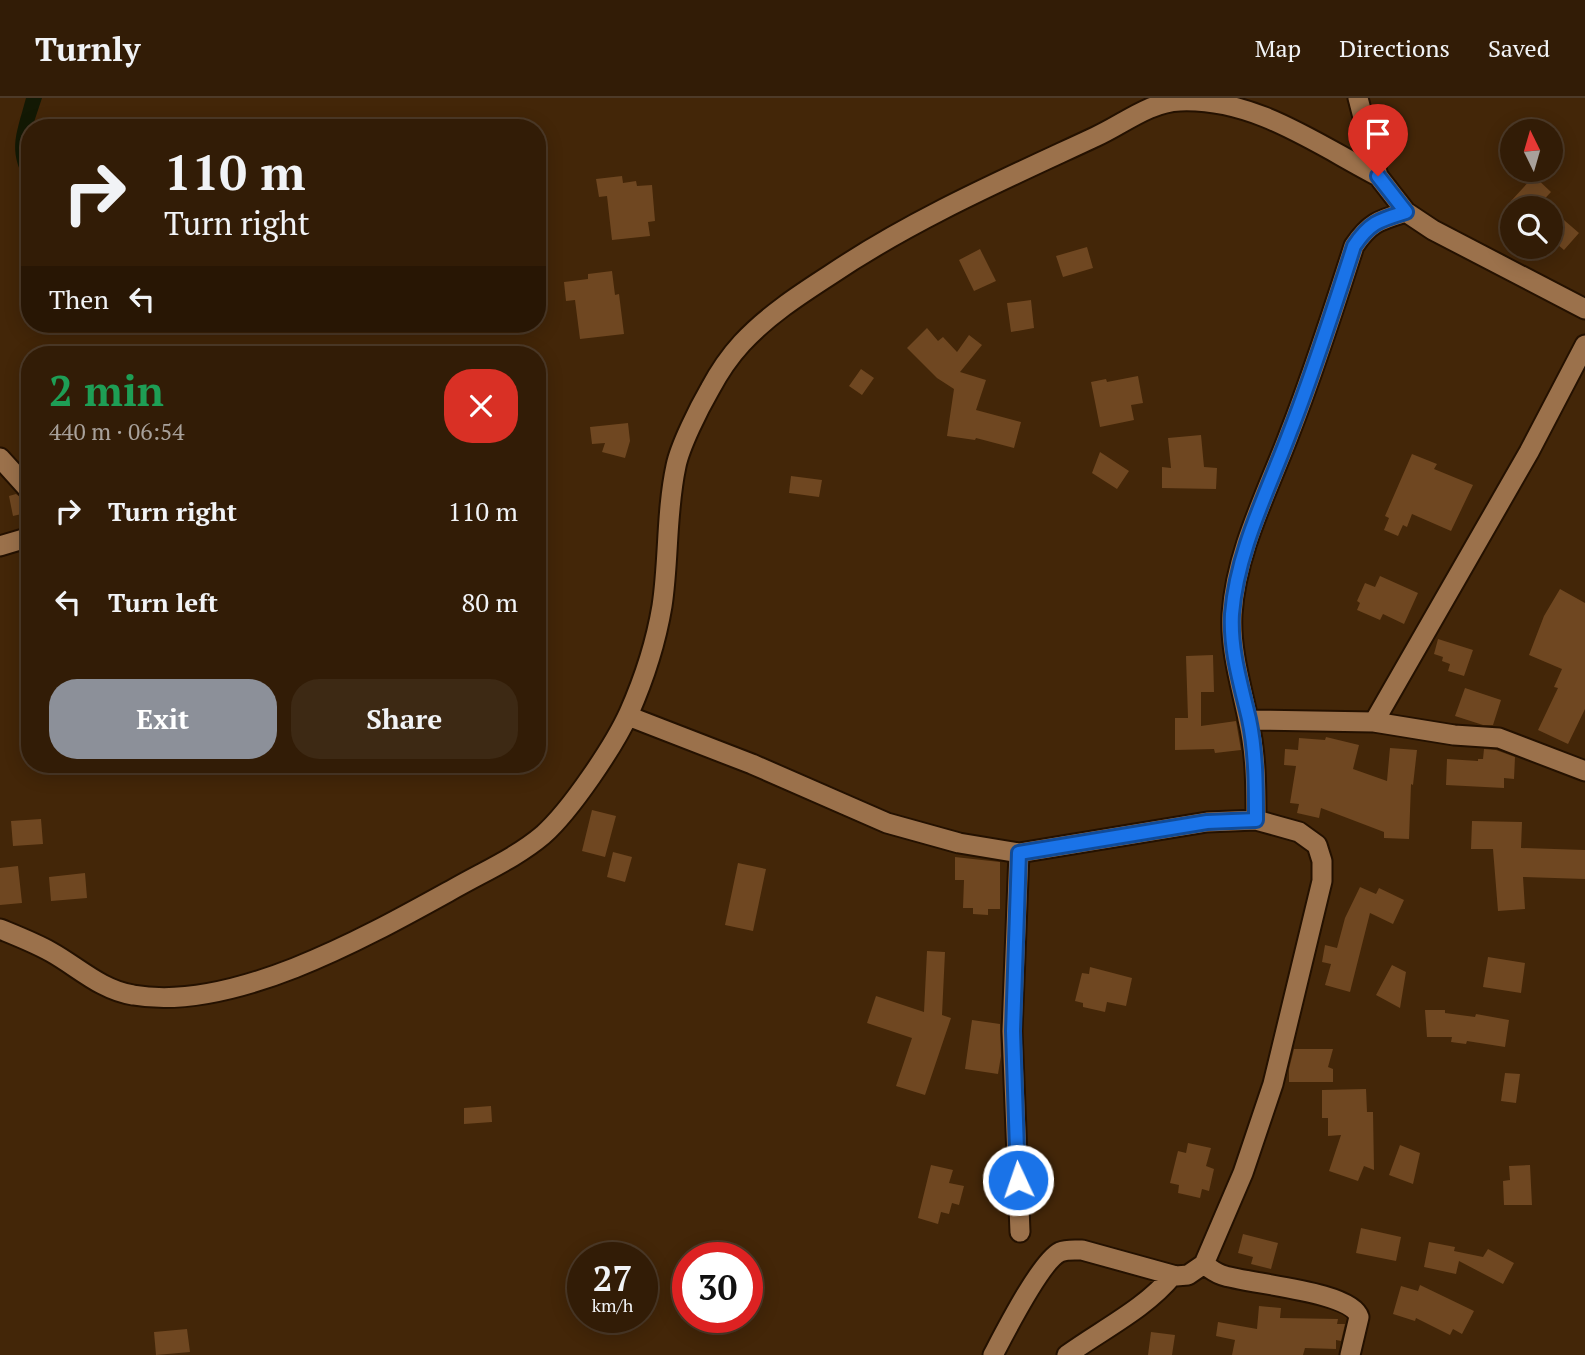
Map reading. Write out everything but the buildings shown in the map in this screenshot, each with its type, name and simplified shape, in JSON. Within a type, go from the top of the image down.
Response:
[{"type":"street","points":[[1358,98],[1378,176]]},
{"type":"street","points":[[0,929],[50,951],[101,985],[131,995],[176,998],[236,987],[307,964],[503,863],[544,834],[601,762],[628,716],[648,661],[661,609],[677,463],[709,390],[739,345],[785,304],[860,254],[1032,164],[1098,136],[1152,107],[1174,100],[1209,101],[1238,107],[1305,134],[1378,176],[1406,212],[1433,230],[1585,309]]},
{"type":"street","points":[[1256,820],[1256,787],[1249,720],[1240,689],[1232,615],[1240,569],[1261,503],[1310,379],[1354,246],[1366,228],[1379,220],[1406,212]]},
{"type":"street","points":[[1374,722],[1529,452],[1585,345]]},
{"type":"street","points":[[0,458],[21,481]]},
{"type":"street","points":[[0,546],[21,540]]},
{"type":"street","points":[[628,716],[752,764],[887,823],[959,843],[1019,853],[1207,822],[1256,820],[1299,832],[1317,845],[1322,861],[1322,881],[1273,1084],[1243,1173],[1203,1264],[1188,1275],[1173,1275],[1082,1250],[1058,1253],[1049,1262],[993,1355]]},
{"type":"street","points":[[1249,720],[1374,722],[1454,735],[1499,738],[1585,771]]},
{"type":"street","points":[[1019,853],[1013,1031],[1020,1232]]},
{"type":"street","points":[[1203,1264],[1220,1275],[1322,1295],[1351,1307],[1357,1311],[1359,1317],[1350,1355]]},
{"type":"street","points":[[1067,1355],[1138,1307],[1160,1290],[1173,1275]]},
{"type":"shaded area","points":[[26,98],[42,98],[35,119],[21,119],[21,172],[15,145],[19,124]]},
{"type":"route","points":[[1018,1180],[1013,1031],[1019,853],[1207,822],[1256,820],[1256,787],[1249,720],[1240,689],[1234,650],[1232,615],[1240,569],[1261,503],[1310,379],[1354,246],[1366,228],[1379,220],[1406,212],[1378,176]]}]
